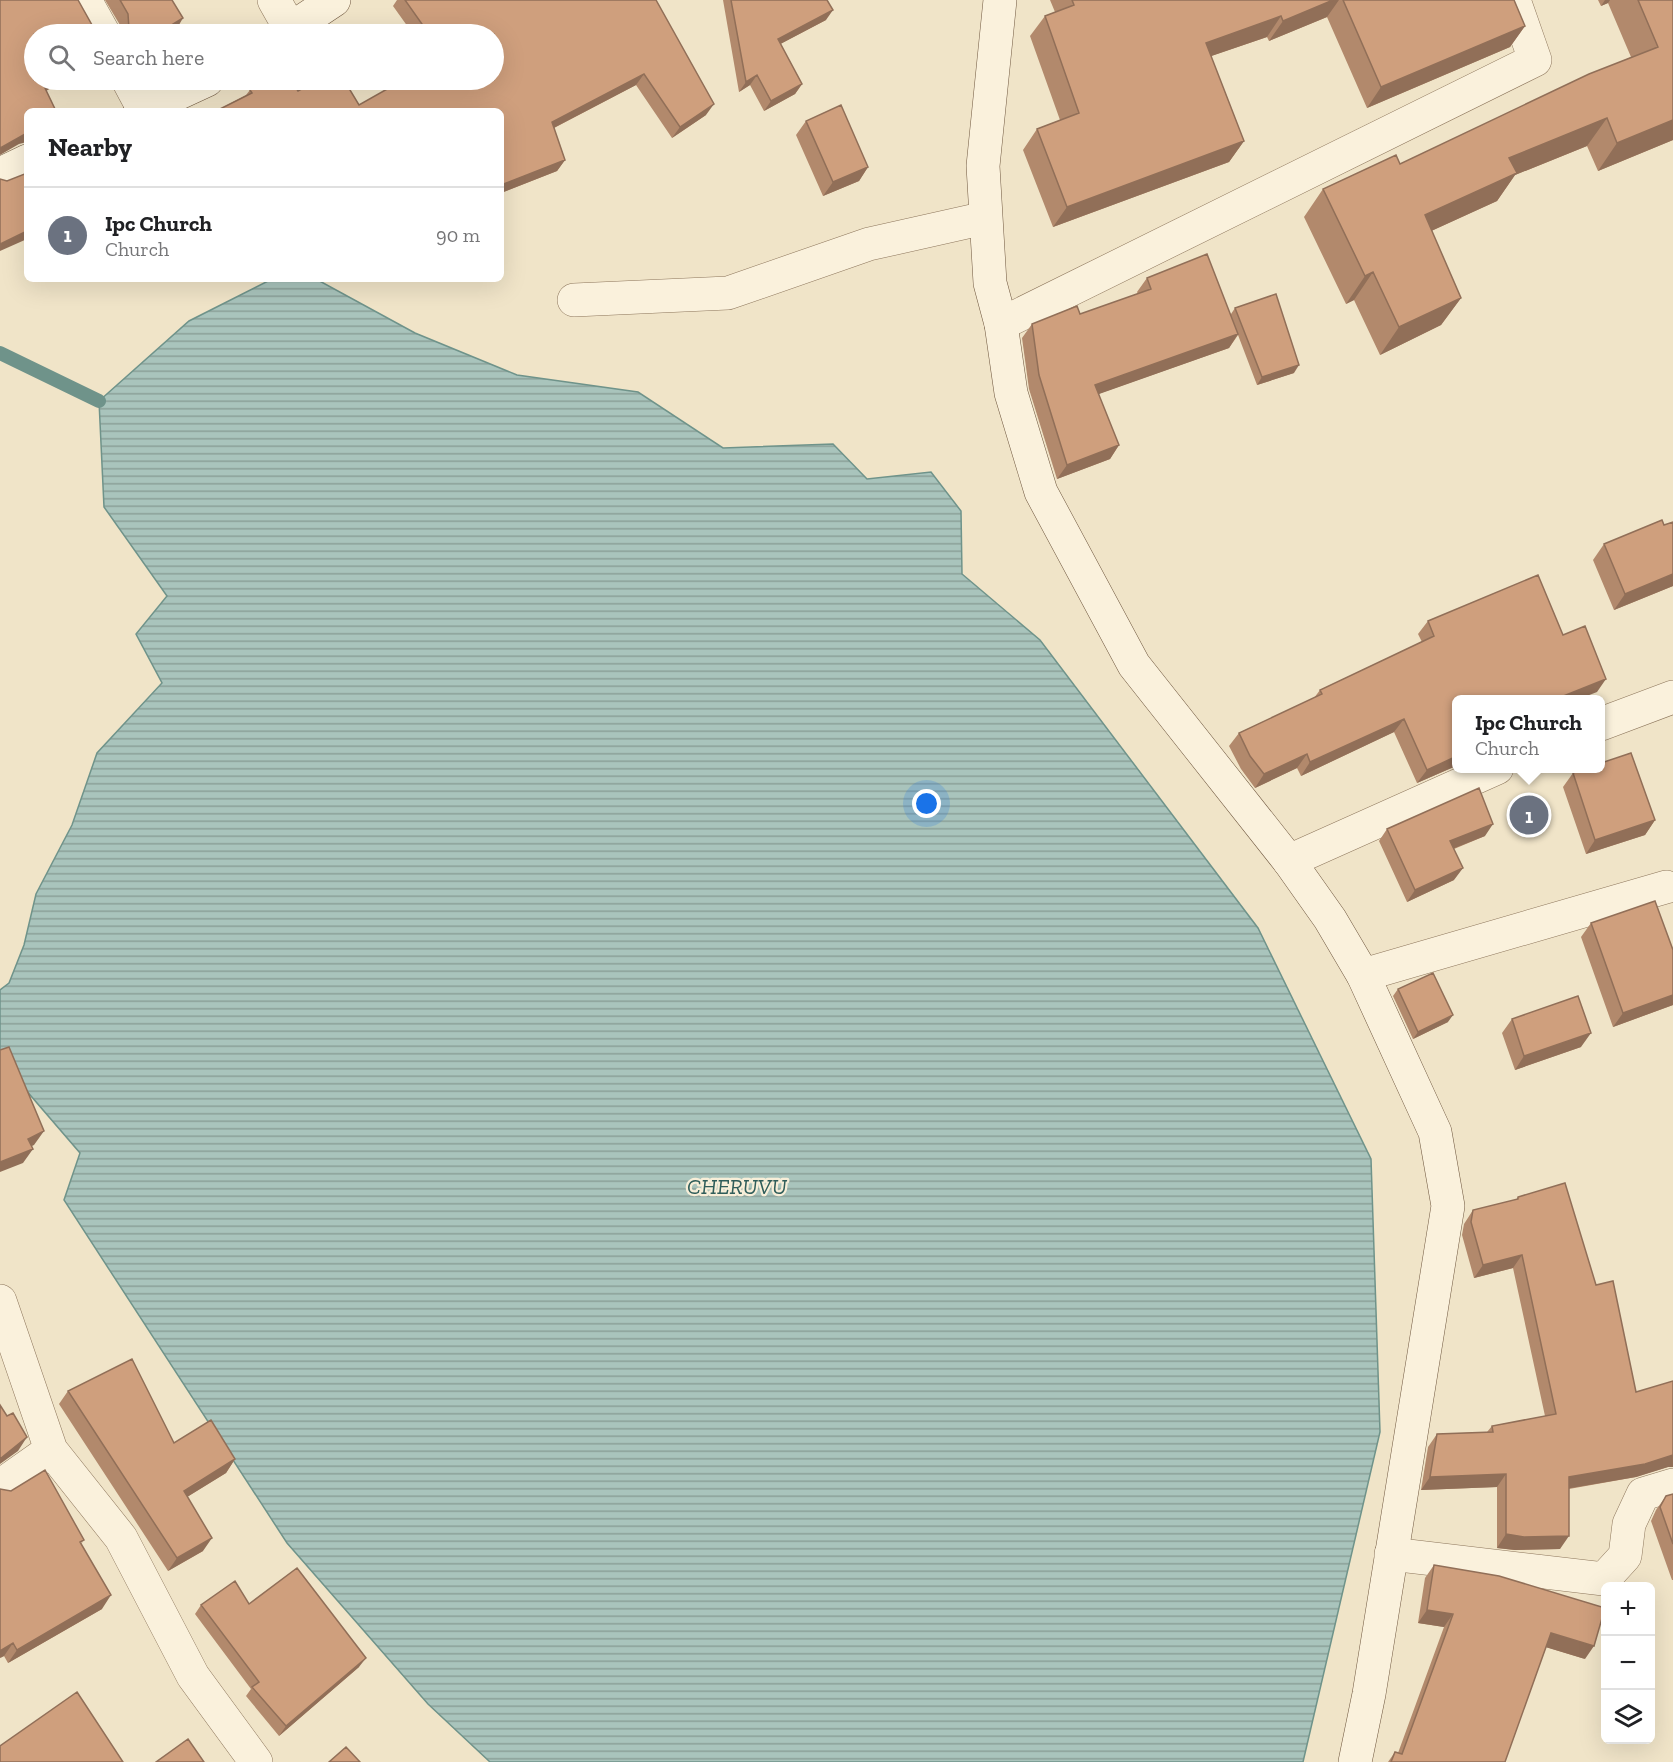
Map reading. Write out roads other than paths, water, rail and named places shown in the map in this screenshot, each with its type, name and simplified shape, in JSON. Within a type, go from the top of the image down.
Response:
[{"type":"street","points":[[85,0],[98,24]]},
{"type":"street","points":[[274,0],[284,24]]},
{"type":"street","points":[[299,24],[334,0]]},
{"type":"street","points":[[1000,0],[983,166],[990,283],[1001,324],[1011,393],[1047,502],[1134,665],[1288,861],[1330,919],[1363,975],[1435,1132],[1448,1206],[1355,1762]]},
{"type":"street","points":[[1001,324],[1535,60],[1514,0]]},
{"type":"street","points":[[133,90],[141,108]]},
{"type":"street","points":[[146,108],[185,90]]},
{"type":"street","points":[[574,300],[728,293],[869,244],[985,218]]},
{"type":"street","points":[[1605,722],[1673,697]]},
{"type":"street","points":[[1288,861],[1486,773]]},
{"type":"street","points":[[1363,975],[1666,887]]},
{"type":"street","points":[[0,1301],[7,1342],[51,1450],[121,1538],[193,1676],[256,1762]]},
{"type":"street","points":[[0,1486],[51,1450]]},
{"type":"street","points":[[1391,1554],[1604,1579],[1625,1556],[1629,1524],[1643,1494],[1673,1485]]},
{"type":"water","name":"CHERUVU","points":[[266,282],[322,282],[415,333],[517,375],[638,392],[723,448],[833,444],[867,479],[931,472],[961,511],[962,574],[1040,640],[1258,928],[1371,1159],[1380,1432],[1303,1762],[490,1762],[428,1704],[287,1543],[64,1200],[80,1153],[0,1060],[0,990],[9,983],[24,945],[36,894],[72,825],[97,753],[162,683],[136,634],[167,596],[104,507],[99,401],[189,321]]},
{"type":"waterway","points":[[0,353],[99,401]]},
{"type":"place","name":"Ipc Church","points":[[1529,815]]}]
